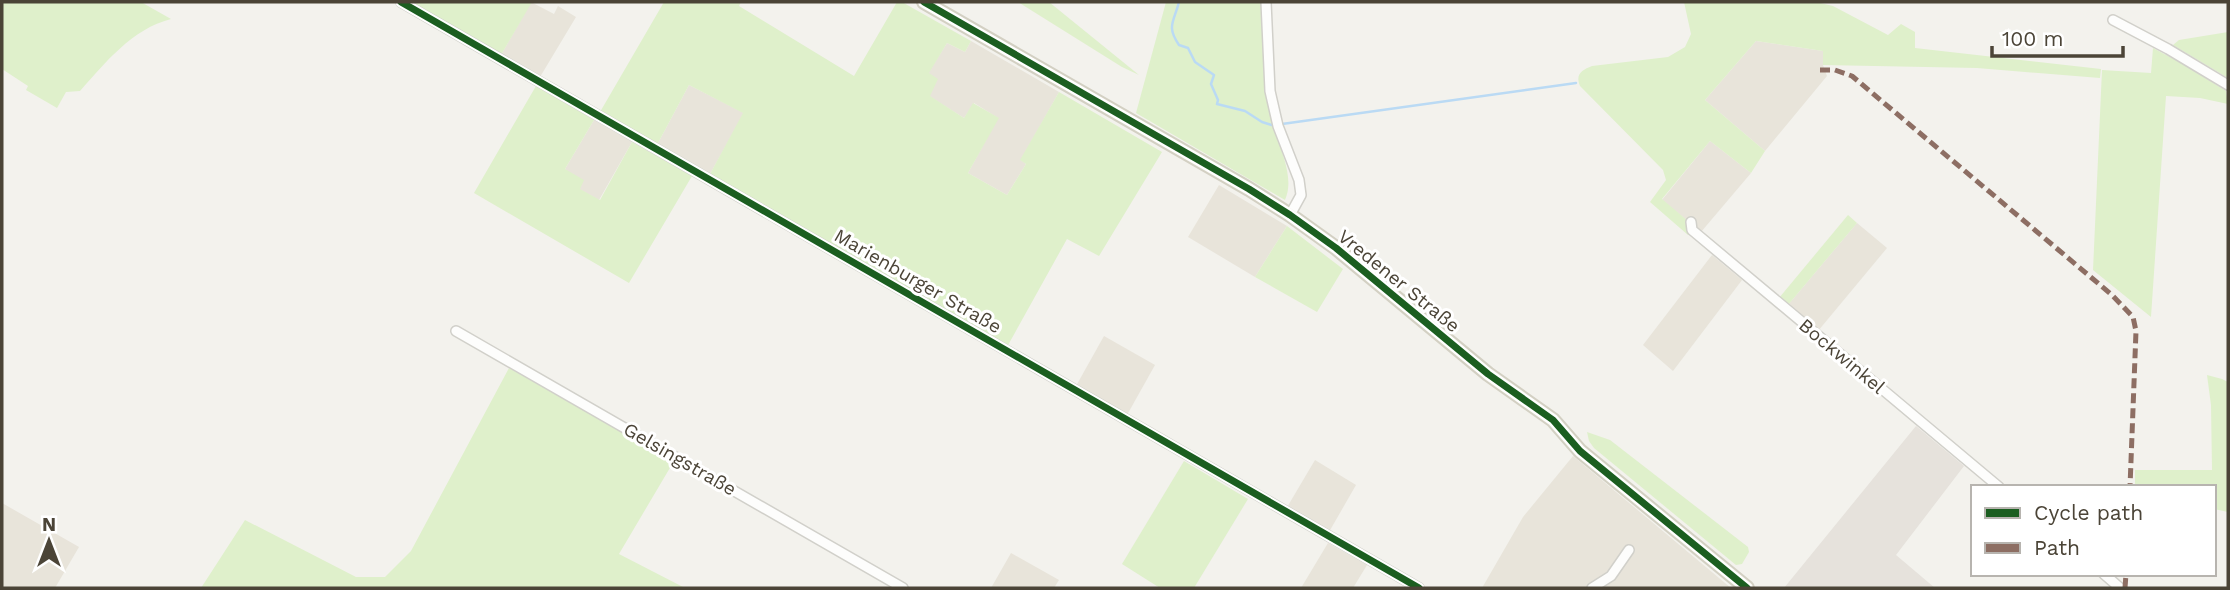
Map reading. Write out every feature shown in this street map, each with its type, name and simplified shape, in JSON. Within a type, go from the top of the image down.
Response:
[{"type":"street","name":"Marienburger Straße","points":[[401,2],[1419,588]]},
{"type":"street","name":"Vredener Straße","points":[[924,2],[1250,189],[1290,215],[1336,248],[1488,374],[1553,420],[1580,451],[1747,588]]},
{"type":"street","points":[[1266,2],[1270,91],[1278,126],[1299,180],[1301,195],[1290,215]]},
{"type":"street","points":[[2113,20],[2228,85]]},
{"type":"street","name":"Bockwinkel","points":[[1691,222],[1692,230],[1997,485]]},
{"type":"street","name":"Gelsingstraße","points":[[456,331],[903,588]]},
{"type":"street","points":[[1592,588],[1611,576],[1629,550]]},
{"type":"street","points":[[2106,576],[2120,588]]},
{"type":"shaded area","points":[[531,2],[554,14],[558,6],[576,17],[540,77],[501,55]]},
{"type":"shaded area","points":[[971,41],[1059,92],[1021,160],[1026,164],[1007,195],[968,173],[998,118],[974,103],[964,118],[929,96],[928,73],[947,43],[965,52]]},
{"type":"shaded area","points":[[1756,41],[1823,51],[1823,65],[1827,76],[1765,151],[1705,100]]},
{"type":"shaded area","points":[[689,85],[744,113],[710,174],[657,145]]},
{"type":"shaded area","points":[[594,120],[632,142],[599,200],[579,189],[565,169]]},
{"type":"shaded area","points":[[1710,141],[1751,173],[1701,232],[1662,200]]},
{"type":"shaded area","points":[[1219,185],[1287,226],[1255,277],[1188,237]]},
{"type":"shaded area","points":[[1857,223],[1887,248],[1818,331],[1788,305]]},
{"type":"shaded area","points":[[1712,255],[1742,280],[1673,371],[1643,345]]},
{"type":"shaded area","points":[[1104,336],[1155,365],[1127,415],[1076,386]]},
{"type":"shaded area","points":[[1916,426],[1964,466],[1896,555],[1935,588],[1784,588]]},
{"type":"shaded area","points":[[1573,456],[1731,588],[1482,588],[1523,517]]},
{"type":"shaded area","points":[[1315,460],[1356,485],[1329,532],[1286,509]]},
{"type":"shaded area","points":[[2,503],[79,547],[55,588],[2,588]]},
{"type":"shaded area","points":[[1328,543],[1367,565],[1353,588],[1301,588]]},
{"type":"shaded area","points":[[1011,553],[1059,580],[1054,588],[991,588]]},
{"type":"green space","points":[[2,2],[141,2],[171,19],[144,30],[132,39],[110,58],[80,91],[66,92],[57,108],[26,90],[28,86],[2,69]]},
{"type":"green space","points":[[410,2],[532,2],[501,55]]},
{"type":"green space","points":[[664,2],[741,2],[739,6],[854,76],[897,2],[902,2],[971,41],[965,52],[947,43],[929,73],[938,79],[930,96],[964,118],[973,103],[999,118],[968,173],[1007,195],[1026,164],[1020,160],[1059,92],[1162,152],[1099,256],[1067,239],[1007,347],[710,174],[743,113],[689,85],[657,145],[600,112]]},
{"type":"green space","points":[[1018,2],[1049,2],[1139,75],[1122,67]]},
{"type":"green space","points":[[1166,2],[1263,2],[1267,87],[1272,121],[1288,176],[1285,200],[1136,113]]},
{"type":"green space","points":[[1684,2],[1816,2],[1833,6],[1888,35],[1901,24],[1915,32],[1915,48],[2101,69],[2100,78],[1977,68],[1823,65],[1823,51],[1756,41],[1705,100],[1765,151],[1751,173],[1710,141],[1662,199],[1701,232],[1688,235],[1650,202],[1666,180],[1663,170],[1580,86],[1578,78],[1582,71],[1592,66],[1668,57],[1685,47],[1691,34]]},
{"type":"green space","points":[[2228,32],[2228,78],[2173,45],[2179,40]]},
{"type":"green space","points":[[2153,48],[2226,91],[2228,104],[2200,98],[2166,96],[2151,317],[2093,270],[2102,70],[2151,73]]},
{"type":"green space","points":[[536,86],[594,120],[565,169],[584,180],[580,189],[600,200],[632,142],[692,176],[629,283],[474,193]]},
{"type":"green space","points":[[1848,215],[1857,223],[1788,305],[1779,298]]},
{"type":"green space","points":[[1287,226],[1343,269],[1317,312],[1255,277]]},
{"type":"green space","points":[[509,368],[674,461],[619,554],[685,588],[201,588],[245,520],[356,577],[385,577],[411,551]]},
{"type":"green space","points":[[2207,375],[2228,382],[2228,512],[2216,509],[2216,485],[2135,485],[2135,470],[2212,470],[2211,405]]},
{"type":"green space","points":[[1587,432],[1610,440],[1748,547],[1749,552],[1742,564],[1736,565],[1594,448]]},
{"type":"green space","points":[[1184,461],[1248,499],[1194,588],[1160,588],[1122,564]]},
{"type":"waterway","points":[[1179,2],[1172,24],[1173,33],[1179,45],[1188,48],[1195,62],[1214,75],[1211,84],[1218,100],[1217,104],[1245,111],[1262,122],[1275,126]]},
{"type":"waterway","points":[[1282,124],[1576,83]]},
{"type":"marked path","points":[[1820,70],[1835,70],[1852,76],[2112,295],[2133,317],[2136,331],[2130,485]]},
{"type":"marked path","points":[[2125,588],[2126,576]]},
{"type":"cycle path","points":[[401,2],[1419,588]]},
{"type":"cycle path","points":[[924,2],[1290,215],[1336,248],[1488,374],[1553,420],[1580,451],[1747,588]]}]
